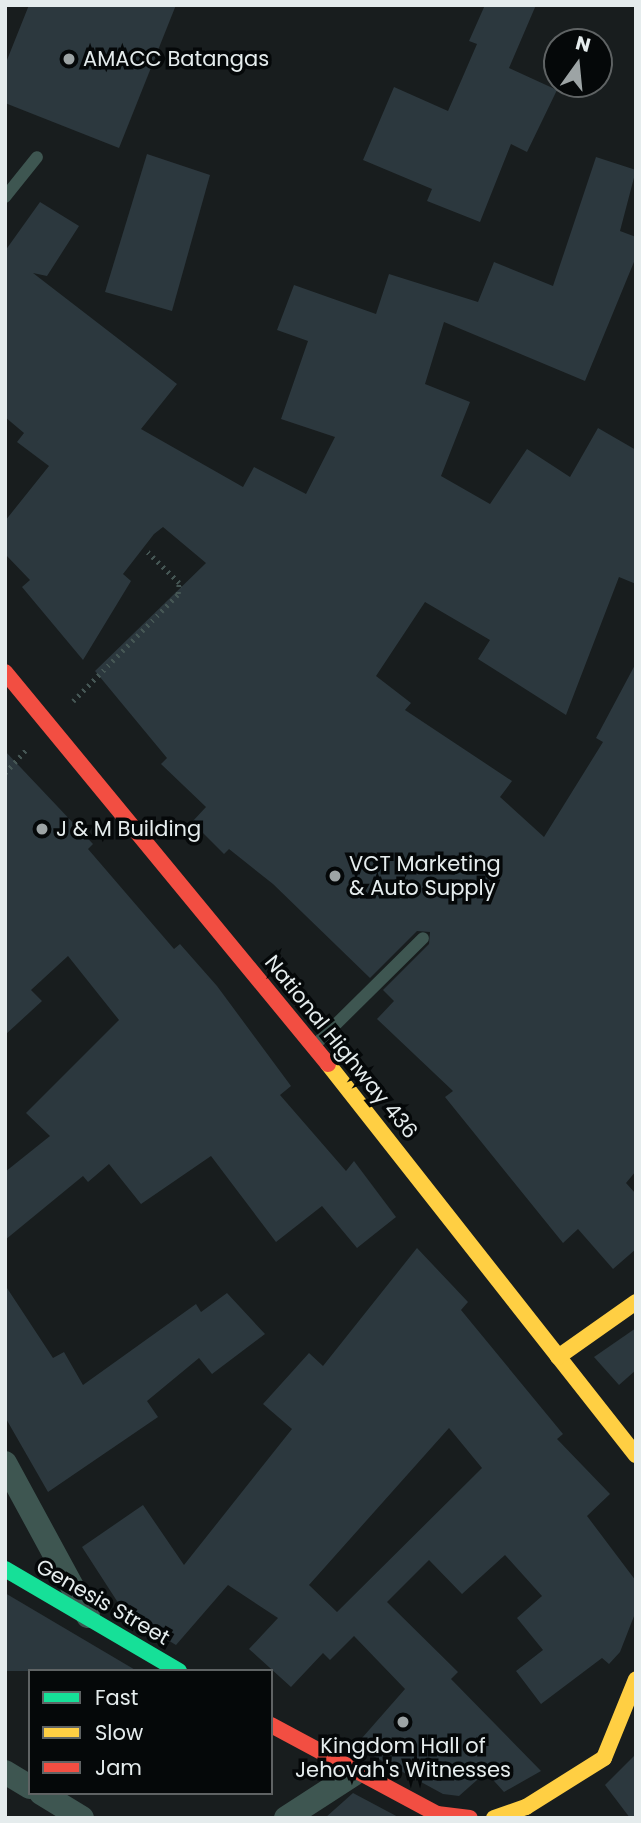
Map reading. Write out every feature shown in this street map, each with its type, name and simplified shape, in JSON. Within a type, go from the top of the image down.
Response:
[{"type":"main road","name":"National Highway 436","points":[[5,672],[46,727],[314,1046],[636,1455]]},
{"type":"main road","points":[[558,1357],[636,1302]]},
{"type":"main road","name":"Genesis Street","points":[[5,1569],[176,1669]]},
{"type":"main road","points":[[494,1818],[526,1807],[604,1758],[636,1679]]},
{"type":"main road","points":[[273,1726],[354,1774],[436,1814],[470,1818]]},
{"type":"street","points":[[5,1463],[90,1618]]},
{"type":"street","points":[[5,1772],[28,1786]]},
{"type":"street","points":[[286,1818],[354,1774]]},
{"type":"street","points":[[44,1795],[82,1818]]},
{"type":"lane","points":[[5,197],[37,157]]},
{"type":"lane","points":[[314,1046],[423,938]]},
{"type":"path","points":[[46,727],[178,594],[179,583],[144,549]]},
{"type":"building","points":[[29,5],[176,5],[119,148],[5,103],[5,65]]},
{"type":"building","points":[[485,5],[536,5],[509,68],[543,84],[543,98],[553,98],[527,152],[511,144],[480,222],[427,201],[432,189],[363,160],[394,87],[448,111],[477,44],[469,41]]},
{"type":"building","points":[[147,154],[210,175],[172,311],[105,292]]},
{"type":"building","points":[[596,157],[636,170],[620,231],[636,237],[636,257],[585,381],[444,322],[425,384],[470,402],[441,476],[490,504],[527,449],[570,477],[598,428],[636,450],[636,584],[619,577],[566,715],[478,659],[490,640],[425,602],[376,676],[411,703],[405,710],[512,781],[500,797],[544,837],[603,742],[596,738],[636,663],[636,1171],[626,1183],[636,1194],[636,1249],[613,1269],[578,1229],[563,1243],[445,1097],[453,1091],[377,1019],[394,1001],[383,990],[429,944],[430,932],[417,931],[370,978],[273,884],[229,849],[224,854],[192,822],[206,807],[161,764],[167,758],[95,671],[206,563],[163,527],[154,534],[123,574],[131,581],[83,660],[22,587],[30,580],[5,554],[5,521],[49,466],[17,442],[24,433],[5,417],[5,251],[40,202],[79,226],[47,276],[33,273],[177,384],[141,429],[243,487],[254,467],[306,494],[335,437],[281,419],[308,341],[277,330],[294,285],[376,314],[389,274],[478,302],[494,262],[553,286]]},
{"type":"building","points":[[5,751],[93,844],[88,849],[174,949],[180,944],[217,986],[291,1086],[280,1095],[346,1171],[354,1161],[396,1217],[357,1248],[322,1206],[276,1242],[211,1156],[141,1204],[109,1164],[88,1182],[83,1176],[5,1240],[5,1172],[50,1136],[26,1113],[119,1020],[68,956],[31,990],[42,1001],[5,1035]]},
{"type":"building","points":[[417,1248],[468,1302],[461,1310],[563,1434],[557,1439],[610,1494],[587,1516],[636,1581],[636,1611],[620,1652],[609,1664],[602,1658],[541,1704],[516,1671],[543,1650],[517,1618],[542,1596],[505,1555],[462,1594],[429,1560],[387,1602],[458,1672],[451,1679],[541,1771],[504,1792],[486,1772],[459,1796],[443,1794],[355,1746],[405,1689],[354,1636],[330,1660],[323,1653],[291,1687],[249,1649],[278,1618],[228,1585],[176,1645],[126,1615],[82,1547],[143,1505],[184,1565],[292,1429],[263,1404],[309,1353],[323,1366]],"holes":[[[449,1428],[482,1468],[337,1612],[309,1585]]]},
{"type":"building","points":[[5,1285],[53,1358],[64,1352],[83,1385],[196,1304],[201,1312],[227,1293],[265,1334],[212,1374],[199,1358],[147,1401],[158,1417],[48,1492],[5,1417]]},
{"type":"building","points":[[636,1328],[636,1370],[619,1385],[594,1357]]},
{"type":"building","points":[[5,1593],[134,1669],[28,1669],[5,1671]]},
{"type":"building","points":[[636,1754],[636,1818],[630,1818],[605,1785]]},
{"type":"building","points":[[353,1793],[400,1818],[325,1818]]},
{"type":"traffic: fast","points":[[5,1569],[176,1669]]},
{"type":"traffic: slow","points":[[328,1064],[636,1455]]},
{"type":"traffic: slow","points":[[558,1357],[636,1302]]},
{"type":"traffic: slow","points":[[494,1818],[526,1807],[604,1758],[636,1679]]},
{"type":"traffic: jam","points":[[5,672],[328,1064]]},
{"type":"traffic: jam","points":[[273,1726],[437,1814],[470,1818]]},
{"type":"place","name":"AMACC Batangas","points":[[69,59]]},
{"type":"place","name":"J & M Building","points":[[42,829]]},
{"type":"place","name":"VCT Marketing & Auto Supply","points":[[335,876]]},
{"type":"place","name":"Kingdom Hall of Jehovah's Witnesses","points":[[403,1722]]}]
